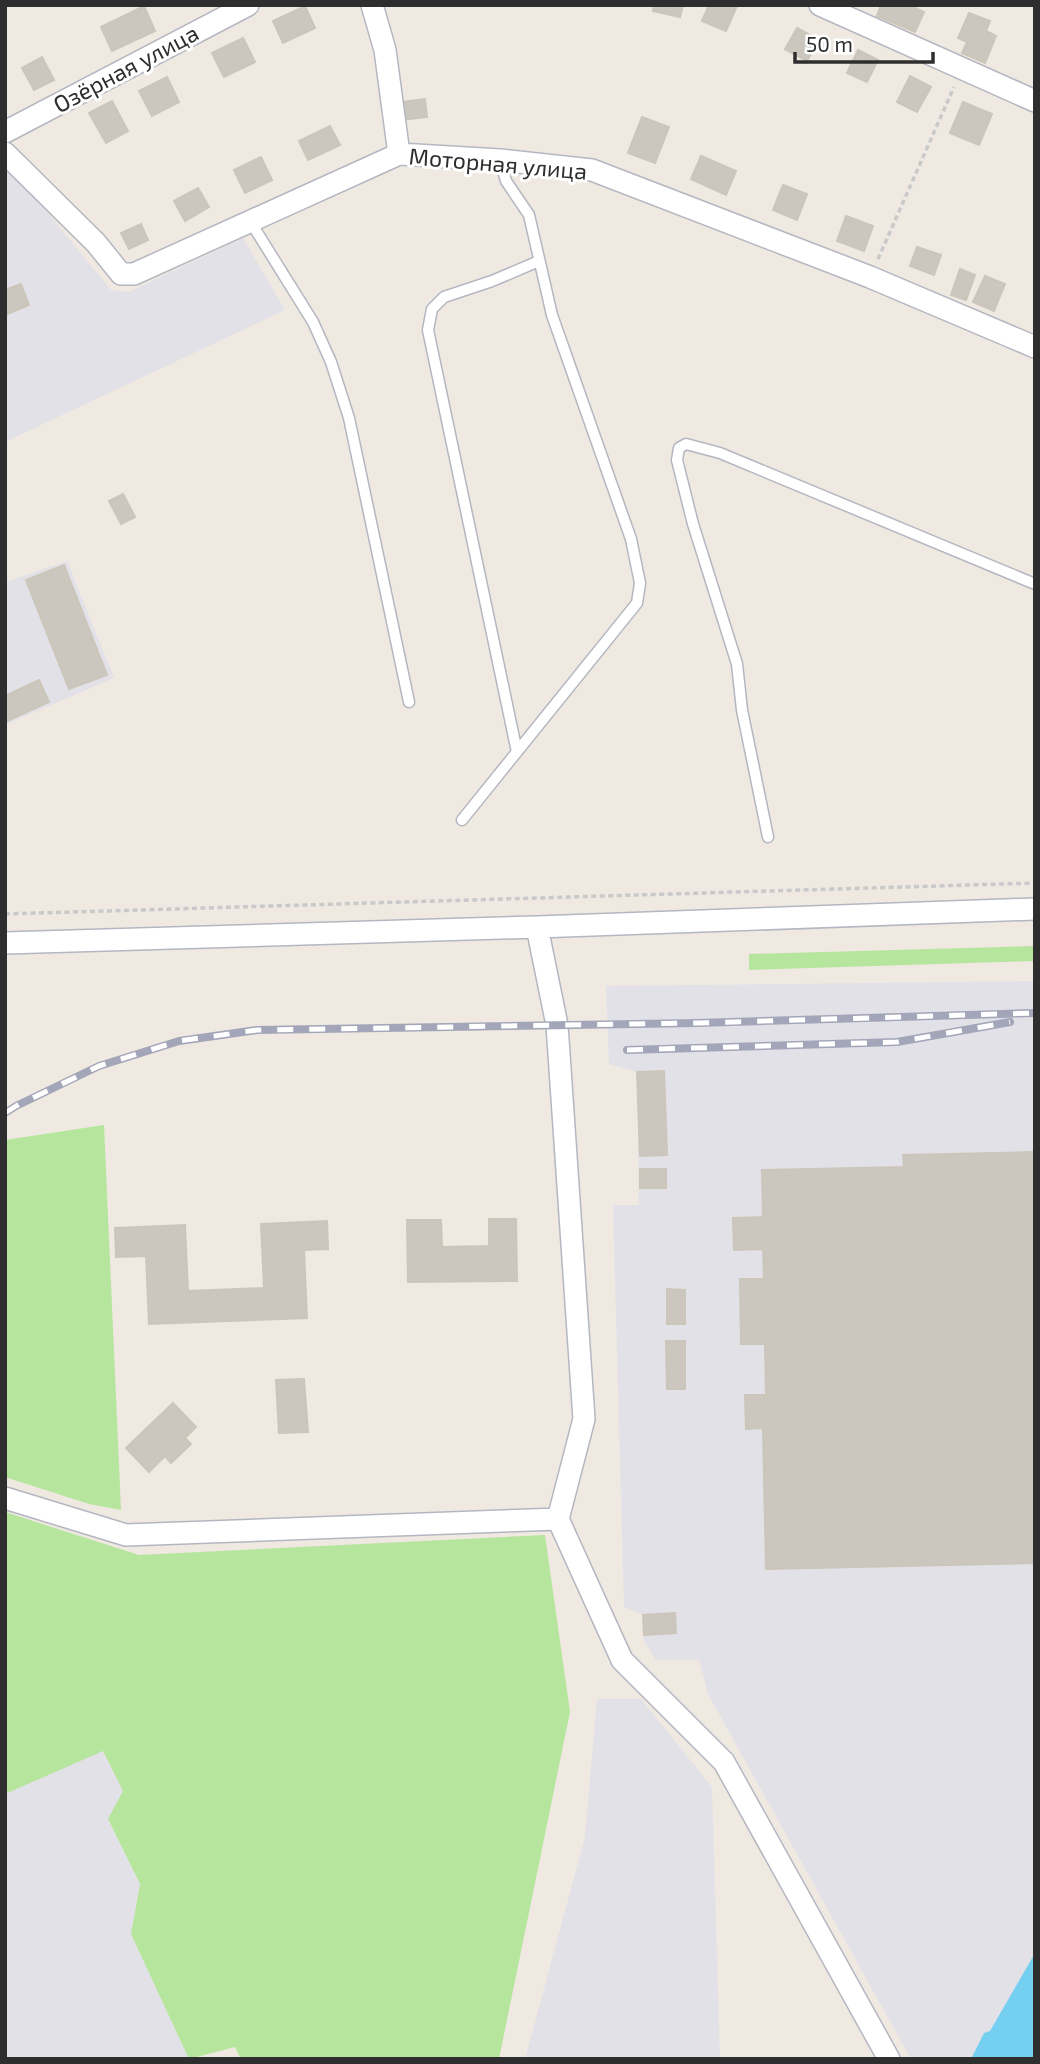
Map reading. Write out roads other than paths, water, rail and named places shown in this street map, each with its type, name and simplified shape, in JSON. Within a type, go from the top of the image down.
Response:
[{"type":"street","name":"Озёрная улица","points":[[5,132],[247,5]]},
{"type":"street","points":[[372,5],[385,50],[399,154]]},
{"type":"street","points":[[820,5],[1035,101]]},
{"type":"street","name":"Моторная улица","points":[[5,153],[96,243],[121,274],[134,274],[399,154],[500,160],[592,170],[870,276],[1035,347]]},
{"type":"street","points":[[5,943],[537,928],[1035,909]]},
{"type":"street","points":[[537,928],[557,1025],[584,1419],[558,1519],[622,1660],[724,1762],[889,2059]]},
{"type":"street","points":[[5,1497],[126,1535],[558,1519]]},
{"type":"lane","points":[[463,820],[637,603],[640,583],[631,540],[552,315],[529,215],[506,181],[500,160]]},
{"type":"lane","points":[[250,221],[313,322],[331,362],[349,418],[409,702]]},
{"type":"lane","points":[[517,752],[428,330],[432,309],[444,297],[539,261]]},
{"type":"lane","points":[[768,837],[742,710],[737,664],[692,524],[677,460],[679,448],[686,444],[720,453],[1035,584]]},
{"type":"water","points":[[1035,1953],[1035,2059],[971,2059],[984,2033],[990,2031]]},
{"type":"railway","points":[[5,1113],[99,1066],[179,1041],[257,1030],[697,1023],[1035,1013]]},
{"type":"railway","points":[[627,1050],[897,1042],[1010,1022]]}]
